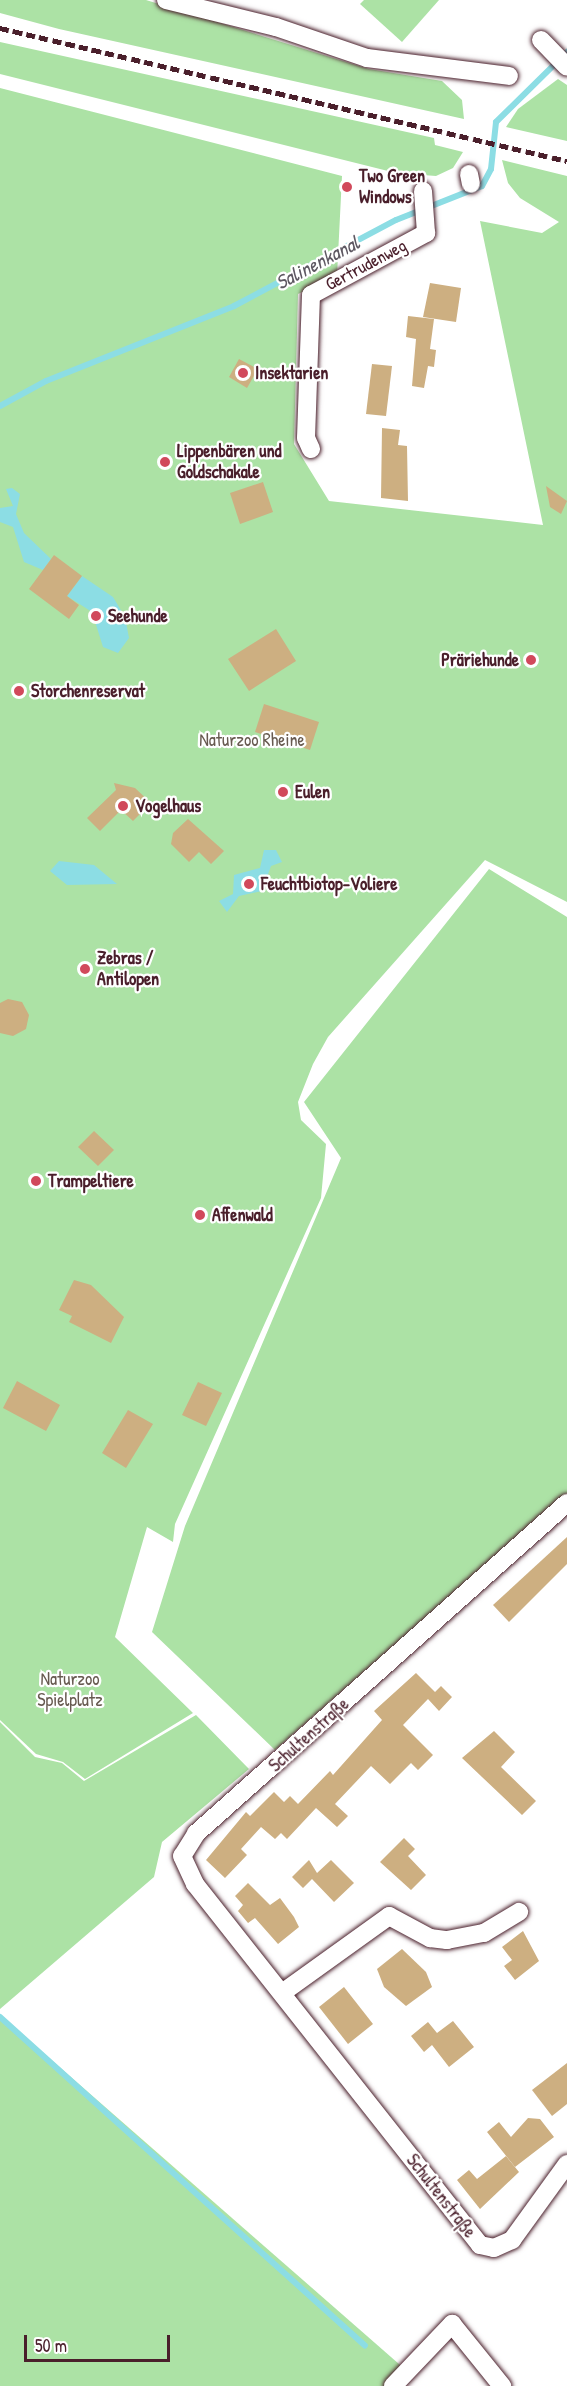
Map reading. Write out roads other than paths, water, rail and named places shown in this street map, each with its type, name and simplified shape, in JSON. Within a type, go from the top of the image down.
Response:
[{"type":"street","points":[[166,0],[276,27],[367,58],[509,76]]},
{"type":"street","points":[[541,40],[567,67]]},
{"type":"street","name":"Gertrudenweg","points":[[311,449],[306,438],[310,295],[426,233],[424,204]]},
{"type":"street","name":"Schultenstraße","points":[[567,1503],[184,1849],[191,1878],[470,2235],[494,2248],[518,2235],[567,2164]]},
{"type":"street","points":[[282,1993],[389,1916],[430,1938],[447,1940],[484,1933],[519,1912]]},
{"type":"street","points":[[393,2386],[452,2324],[502,2386]]},
{"type":"water","points":[[12,488],[20,494],[16,514],[24,533],[51,559],[43,570],[24,562],[13,527],[0,522],[0,508],[13,506],[6,489]]},
{"type":"water","points":[[82,576],[113,597],[125,617],[129,638],[118,653],[103,647],[92,612],[67,596]]},
{"type":"water","points":[[264,850],[276,850],[282,862],[271,866],[262,891],[239,896],[227,912],[219,901],[233,894],[234,875],[260,868]]},
{"type":"water","points":[[59,861],[94,865],[117,884],[67,885],[50,871]]},
{"type":"waterway","name":"Salinenkanal","points":[[0,406],[46,381],[234,306],[396,220],[482,186],[491,169],[496,122],[567,52]]},
{"type":"waterway","points":[[0,2017],[365,2346]]},
{"type":"railway","points":[[0,28],[567,161]]},
{"type":"place","name":"Two Green Windows","points":[[347,187]]},
{"type":"place","name":"Insektarien","points":[[243,373]]},
{"type":"place","name":"Lippenbären und Goldschakale","points":[[165,462]]},
{"type":"place","name":"Seehunde","points":[[96,616]]},
{"type":"place","name":"Präriehunde","points":[[531,660]]},
{"type":"place","name":"Storchenreservat","points":[[19,691]]},
{"type":"place","name":"Eulen","points":[[283,792]]},
{"type":"place","name":"Vogelhaus","points":[[123,806]]},
{"type":"place","name":"Feuchtbiotop-Voliere","points":[[249,884]]},
{"type":"place","name":"Zebras / Antilopen","points":[[85,969]]},
{"type":"place","name":"Trampeltiere","points":[[36,1181]]},
{"type":"place","name":"Affenwald","points":[[200,1215]]},
{"type":"park label","name":"Naturzoo Rheine","points":[[252,740]]},
{"type":"park label","name":"Naturzoo Spielplatz","points":[[70,1690]]}]
